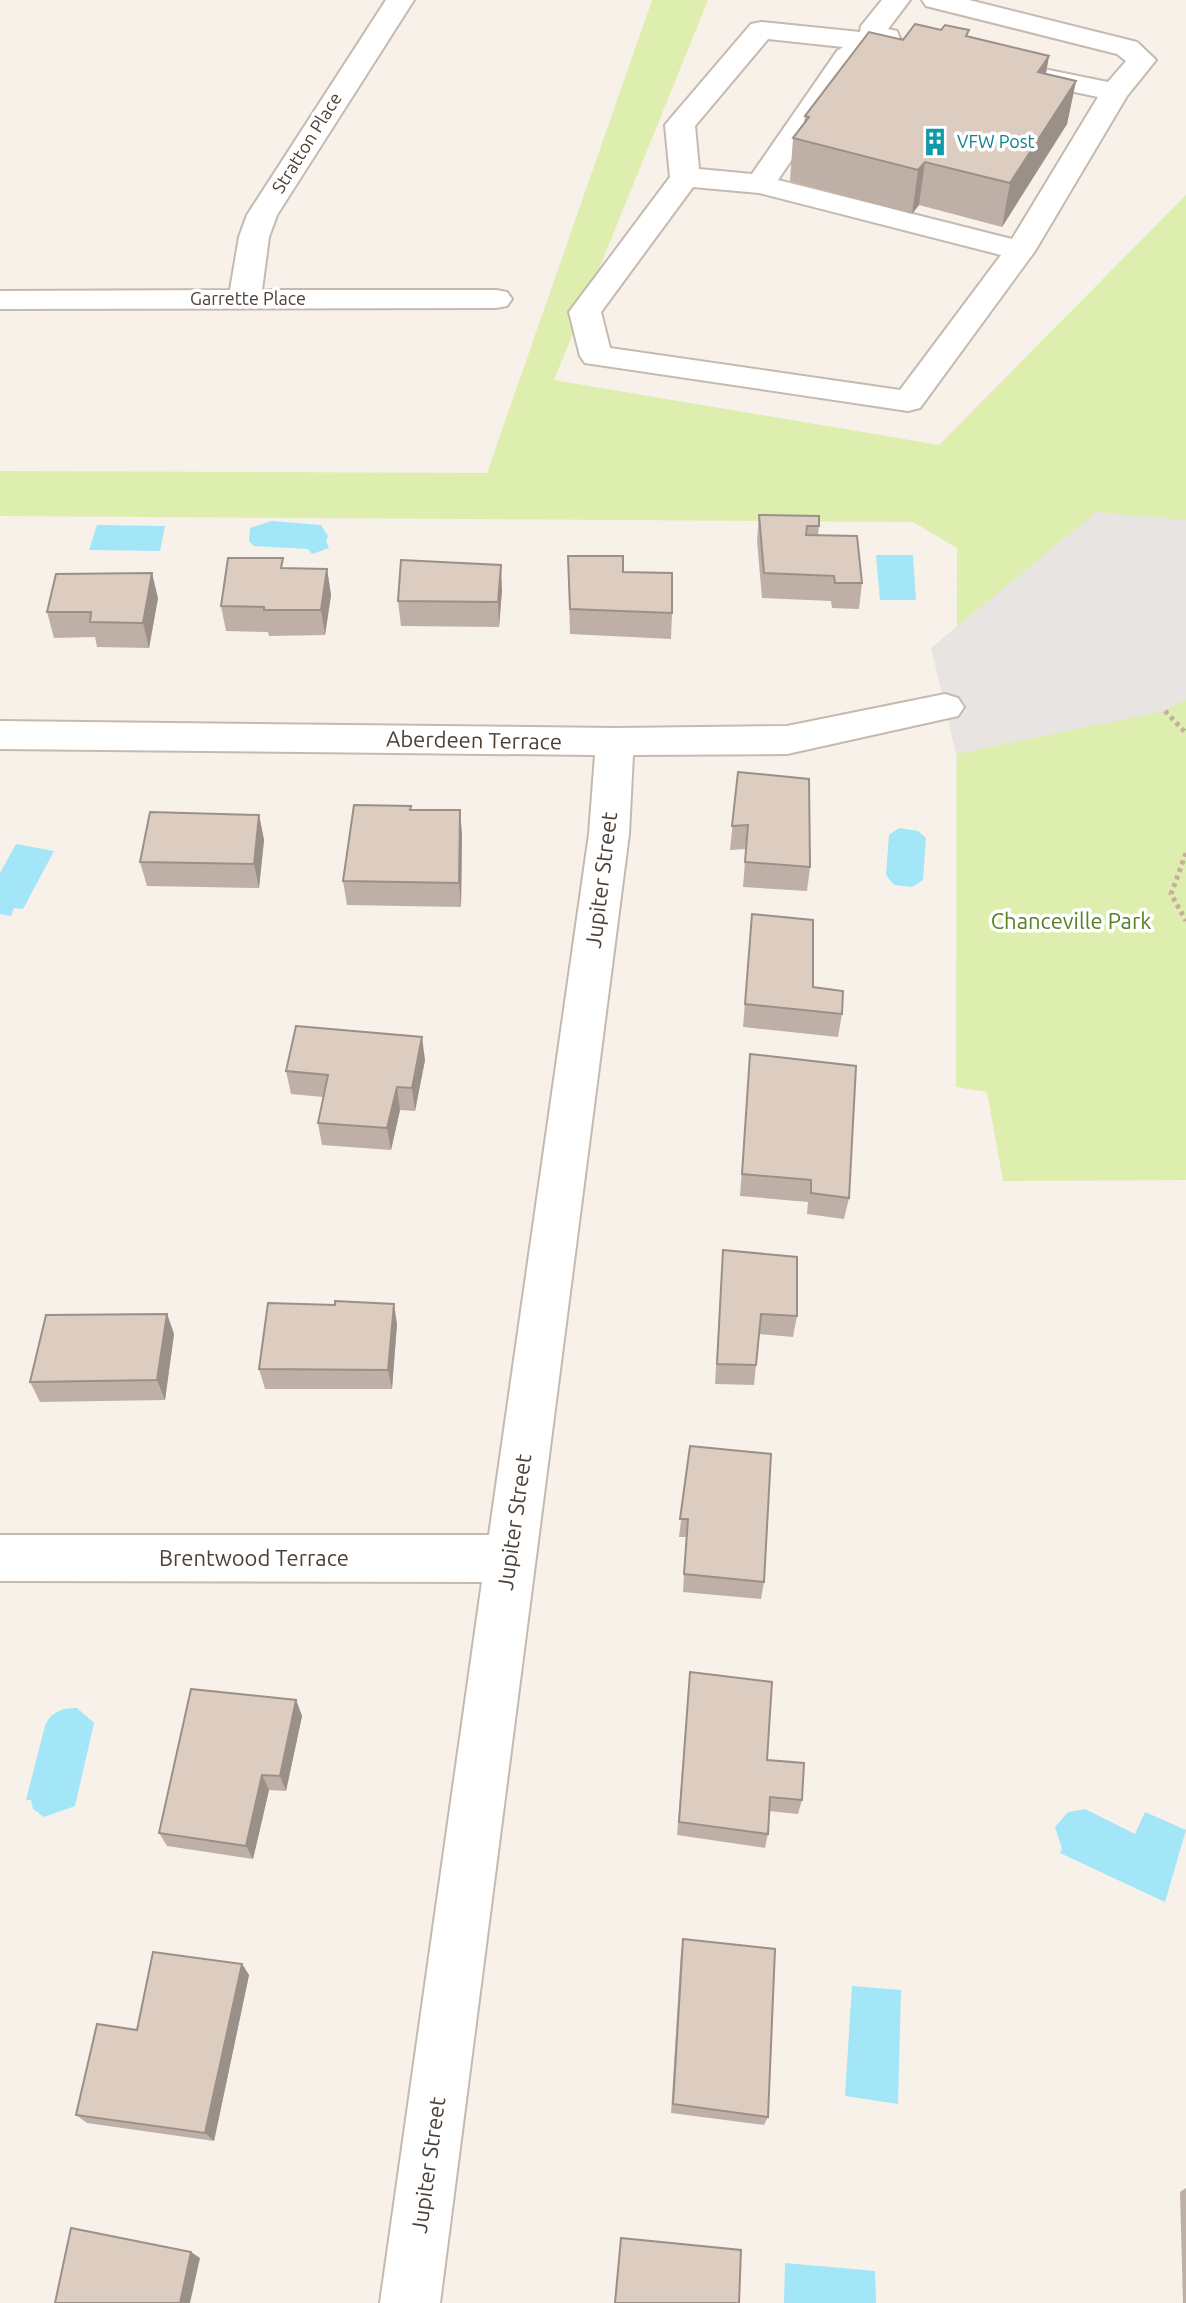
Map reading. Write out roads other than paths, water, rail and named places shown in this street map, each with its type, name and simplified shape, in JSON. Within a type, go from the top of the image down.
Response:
[{"type":"street","name":"Stratton Place","points":[[245,298],[254,237],[262,215],[400,0]]},
{"type":"street","points":[[872,42],[875,26],[896,0]]},
{"type":"street","points":[[760,184],[847,57],[872,42],[904,32],[929,0]]},
{"type":"street","points":[[936,0],[1127,48],[1142,60],[1115,92],[1020,251],[908,401],[596,356],[585,312],[685,177],[680,125],[761,30],[872,42],[948,57]]},
{"type":"street","points":[[993,67],[1115,92]]},
{"type":"street","points":[[685,177],[760,184],[1020,251]]},
{"type":"street","name":"Garrette Place","points":[[0,300],[496,299]]},
{"type":"street","name":"Aberdeen Terrace","points":[[0,735],[615,742],[787,740],[945,707]]},
{"type":"street","name":"Jupiter Street","points":[[410,2303],[609,834],[615,742]]},
{"type":"street","name":"Brentwood Terrace","points":[[0,1558],[509,1559]]},
{"type":"water","points":[[272,521],[321,525],[328,536],[326,541],[329,548],[312,554],[308,549],[254,546],[249,541],[250,528]]},
{"type":"water","points":[[97,525],[165,526],[160,551],[89,550]]},
{"type":"water","points":[[876,555],[913,555],[916,600],[880,600]]},
{"type":"water","points":[[899,828],[918,831],[926,838],[923,880],[912,887],[894,885],[886,875],[889,835]]},
{"type":"water","points":[[16,844],[54,851],[23,909],[14,908],[11,916],[0,914],[0,873]]},
{"type":"water","points":[[77,1708],[94,1723],[75,1806],[44,1817],[33,1809],[31,1800],[26,1800],[45,1726],[50,1717],[58,1712]]},
{"type":"water","points":[[1085,1809],[1135,1834],[1145,1812],[1186,1830],[1165,1902],[1060,1853],[1062,1849],[1055,1827],[1068,1812]]},
{"type":"water","points":[[852,1986],[901,1990],[898,2104],[845,2096]]},
{"type":"water","points":[[785,2263],[875,2271],[876,2303],[784,2303]]},
{"type":"place","name":"VFW Post","points":[[935,142]]},
{"type":"park label","name":"Chanceville Park","points":[[1071,921]]}]
